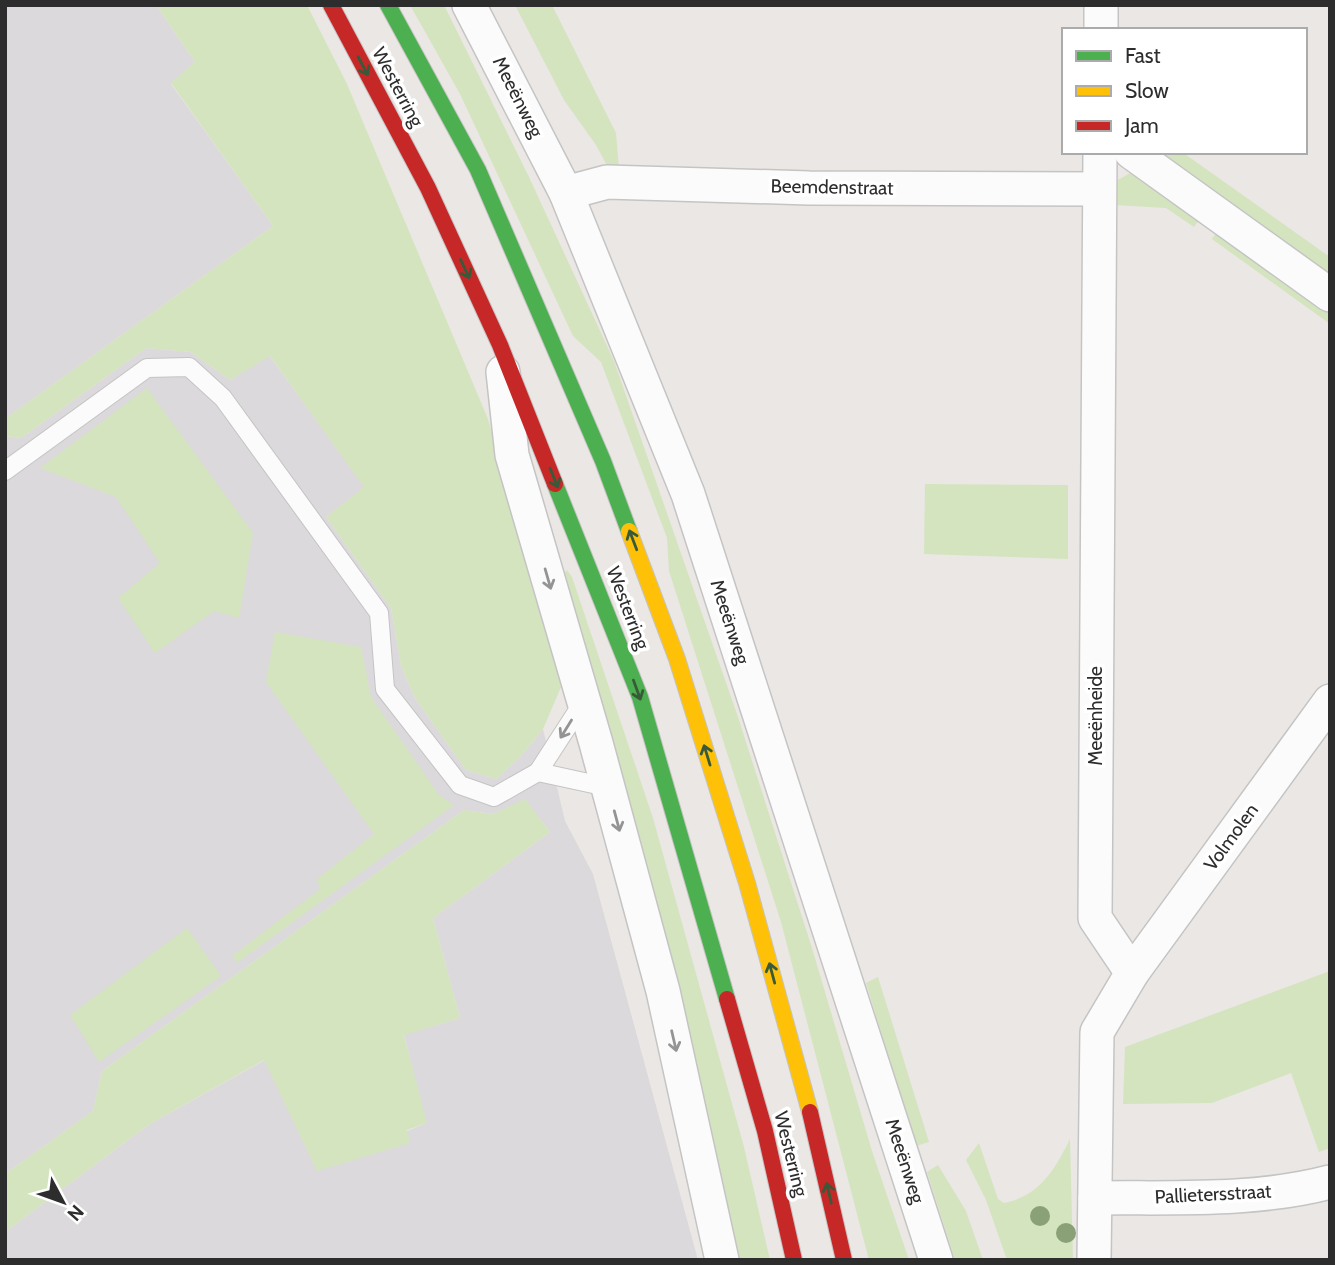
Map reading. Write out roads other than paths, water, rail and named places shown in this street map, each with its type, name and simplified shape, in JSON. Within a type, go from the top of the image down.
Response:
[{"type":"highway","name":"Westerring","points":[[331,5],[428,188],[500,345],[640,697],[765,1131],[794,1260]]},
{"type":"highway","name":"Westerring","points":[[388,5],[478,170],[603,461],[677,659],[750,896],[808,1103],[844,1260]]},
{"type":"street","name":"Meeënweg","points":[[469,5],[566,193],[688,494],[936,1260]]},
{"type":"street","points":[[1101,5],[1101,28]]},
{"type":"street","name":"Meeënheide","points":[[1100,154],[1095,918],[1132,973]]},
{"type":"street","points":[[1134,154],[1330,295]]},
{"type":"street","name":"Beemdenstraat","points":[[566,193],[607,182],[809,188],[1099,189]]},
{"type":"street","points":[[500,345],[512,455],[584,701],[663,992],[722,1260]]},
{"type":"street","name":"Volmolen","points":[[1132,973],[1330,701]]},
{"type":"street","points":[[1094,1260],[1097,1032],[1132,973]]},
{"type":"street","name":"Pallietersstraat","points":[[1095,1198],[1230,1197],[1330,1182]]},
{"type":"lane","points":[[5,471],[147,368],[189,367],[223,398],[379,613],[385,690],[460,785],[494,797],[538,772],[584,701]]},
{"type":"lane","points":[[538,772],[607,787]]}]
